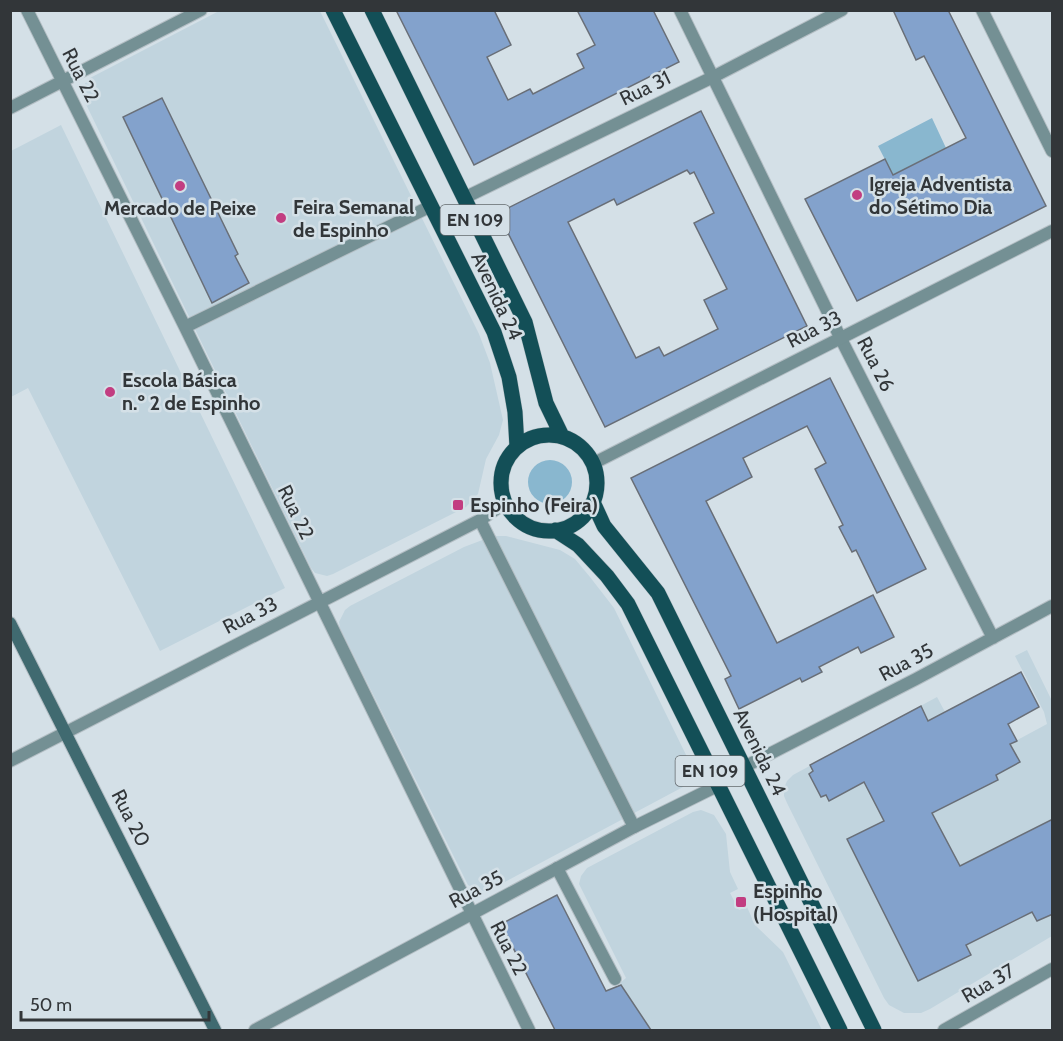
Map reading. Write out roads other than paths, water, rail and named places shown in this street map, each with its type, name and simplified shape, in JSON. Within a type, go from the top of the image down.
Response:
[{"type":"main road","name":"Avenida 24","points":[[333,10],[497,341],[509,377],[515,412],[517,447]]},
{"type":"main road","name":"Avenida 24","points":[[372,10],[525,322],[546,403],[562,436]]},
{"type":"main road","points":[[505,503],[501,488],[502,473],[507,459],[517,447],[530,439],[546,435],[562,436],[577,443],[594,463],[597,486],[593,502],[584,516],[571,525],[555,530]]},
{"type":"main road","name":"Avenida 24","points":[[593,502],[604,526],[658,592],[874,1030]]},
{"type":"main road","name":"EN 109","points":[[505,503],[514,516],[526,525],[540,530],[555,530],[578,545],[607,576],[628,604],[840,1030]]},
{"type":"main road","name":"Rua 20","points":[[10,623],[215,1030]]},
{"type":"street","name":"Rua 22","points":[[27,10],[529,1030]]},
{"type":"street","points":[[10,108],[201,10]]},
{"type":"street","name":"Rua 26","points":[[680,10],[840,337],[993,638]]},
{"type":"street","name":"Rua 31","points":[[464,198],[713,77],[842,10]]},
{"type":"street","points":[[982,10],[1053,151]]},
{"type":"street","points":[[185,327],[431,206]]},
{"type":"street","name":"Rua 33","points":[[594,463],[1053,231]]},
{"type":"street","name":"Rua 33","points":[[10,761],[480,520],[505,503]]},
{"type":"street","points":[[480,520],[634,826]]},
{"type":"street","name":"Rua 35","points":[[744,767],[1053,606]]},
{"type":"street","name":"Rua 35","points":[[255,1030],[634,826],[717,786]]},
{"type":"street","points":[[557,868],[615,979]]},
{"type":"street","name":"Rua 37","points":[[944,1030],[1053,969]]},
{"type":"place","name":"Mercado de Peixe","points":[[180,186]]},
{"type":"place","name":"Igreja Adventista do Sétimo Dia","points":[[857,195]]},
{"type":"place","name":"Feira Semanal de Espinho","points":[[281,218]]},
{"type":"place","name":"Escola Básica n.º 2 de Espinho","points":[[110,392]]},
{"type":"place","name":"Espinho (Feira)","points":[[458,505]]},
{"type":"place","name":"Espinho (Hospital)","points":[[741,902]]}]
